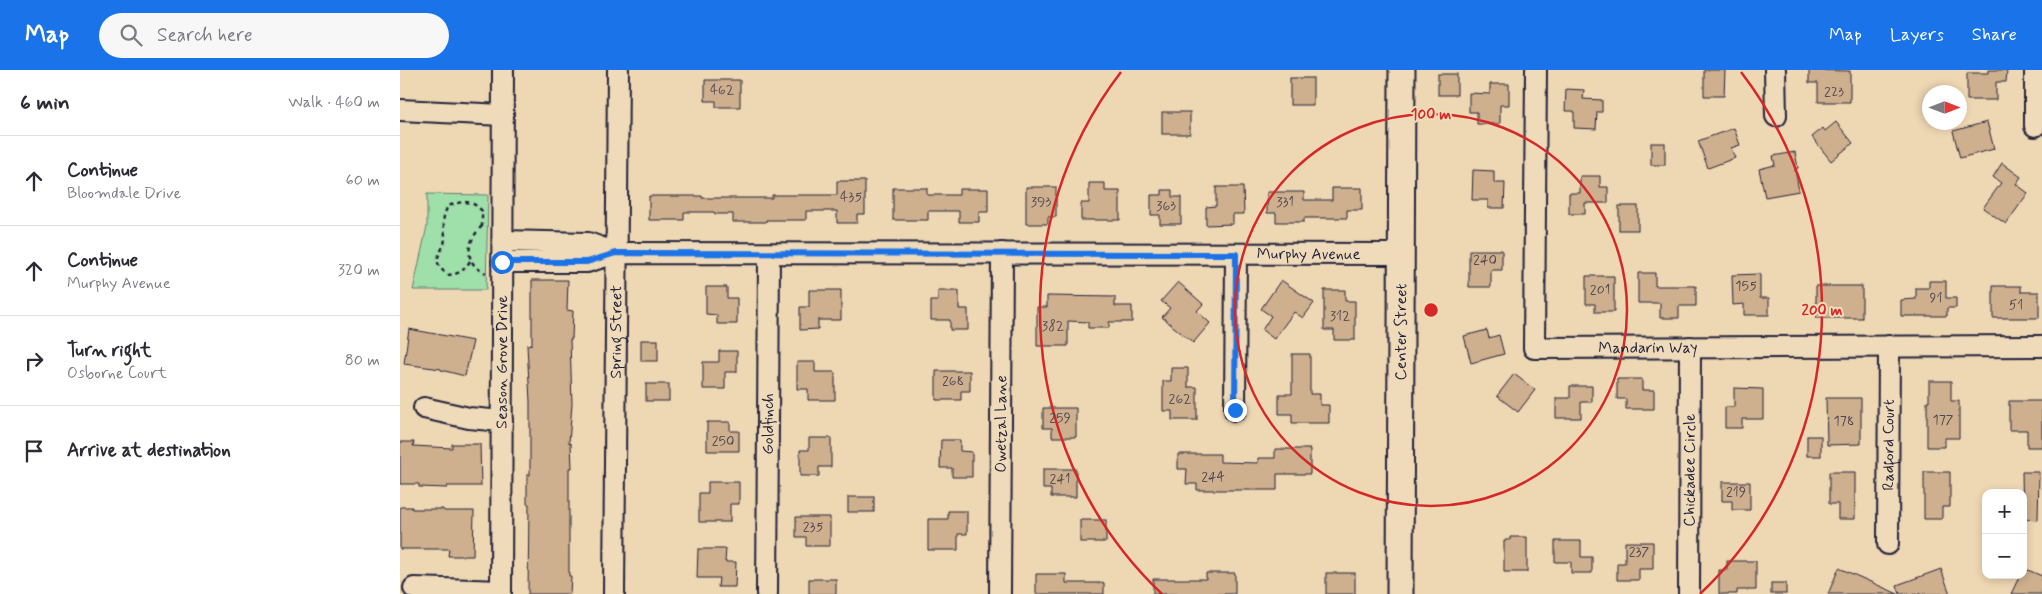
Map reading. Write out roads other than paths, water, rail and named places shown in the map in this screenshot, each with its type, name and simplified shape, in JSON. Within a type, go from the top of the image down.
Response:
[{"type":"main road","name":"Center Street","points":[[1400,594],[1402,70]]},
{"type":"street","name":"Season Grove Drive","points":[[501,592],[503,70]]},
{"type":"street","name":"Spring Street","points":[[614,594],[618,70]]},
{"type":"street","name":"Mandarin Way","points":[[1536,70],[1534,348],[2042,346]]},
{"type":"street","points":[[1775,70],[1776,116]]},
{"type":"street","points":[[2035,70],[2035,126]]},
{"type":"street","points":[[400,110],[503,115]]},
{"type":"street","points":[[503,241],[588,243],[616,253]]},
{"type":"street","points":[[502,268],[587,262],[616,253]]},
{"type":"street","name":"Murphy Avenue","points":[[616,253],[1401,254]]},
{"type":"street","name":"Owetzal Lane","points":[[1000,594],[1002,253]]},
{"type":"street","name":"Goldfinch","points":[[767,594],[769,254]]},
{"type":"street","points":[[1235,410],[1236,254]]},
{"type":"street","name":"Radford Court","points":[[1888,544],[1889,346]]},
{"type":"street","name":"Chickadee Circle","points":[[1689,594],[1690,347]]},
{"type":"street","points":[[424,408],[469,418],[502,421]]},
{"type":"street","points":[[414,588],[501,592]]}]
